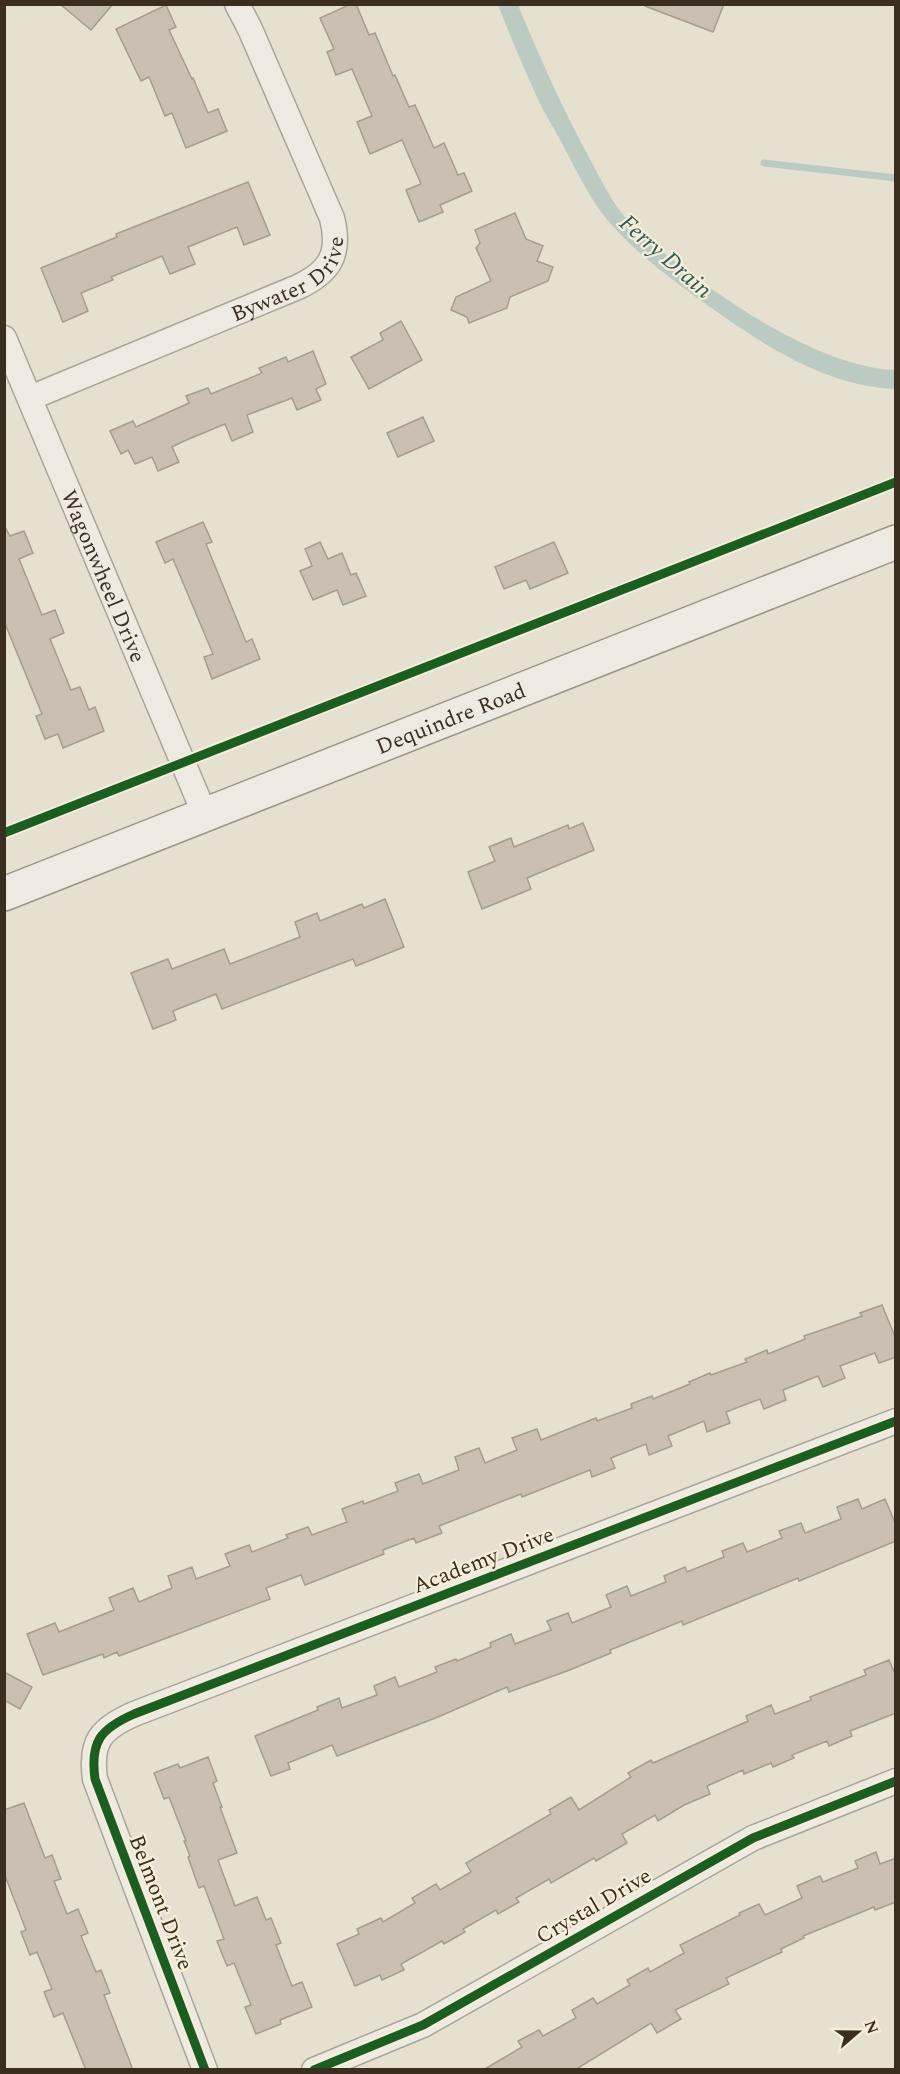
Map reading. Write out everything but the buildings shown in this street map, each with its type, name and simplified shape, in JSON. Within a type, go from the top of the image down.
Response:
[{"type":"main road","name":"Dequindre Road","points":[[4,894],[896,542]]},
{"type":"street","name":"Bywater Drive","points":[[30,398],[298,287],[312,280],[331,261],[336,241],[332,218],[237,4]]},
{"type":"street","name":"Wagonwheel Drive","points":[[4,338],[206,814]]},
{"type":"street","name":"Academy Drive","points":[[95,1747],[106,1729],[134,1714],[896,1421]]},
{"type":"street","name":"Belmont Drive","points":[[95,1747],[92,1760],[94,1779],[206,2070]]},
{"type":"street","name":"Crystal Drive","points":[[314,2070],[423,2025],[753,1838],[896,1781]]},
{"type":"water","name":"Ferry Drain","points":[[498,5],[518,5],[561,103],[598,174],[621,212],[640,232],[674,261],[722,296],[778,331],[838,358],[867,366],[895,370],[895,389],[868,386],[841,379],[789,358],[718,313],[670,278],[634,247],[601,212],[582,181],[540,104]]},
{"type":"waterway","points":[[764,163],[896,178]]},
{"type":"cycle path","points":[[4,833],[896,482]]},
{"type":"cycle path","points":[[205,2070],[95,1779],[94,1755],[96,1746],[105,1731],[134,1714],[896,1421]]},
{"type":"cycle path","points":[[314,2070],[423,2025],[753,1838],[896,1781]]}]
